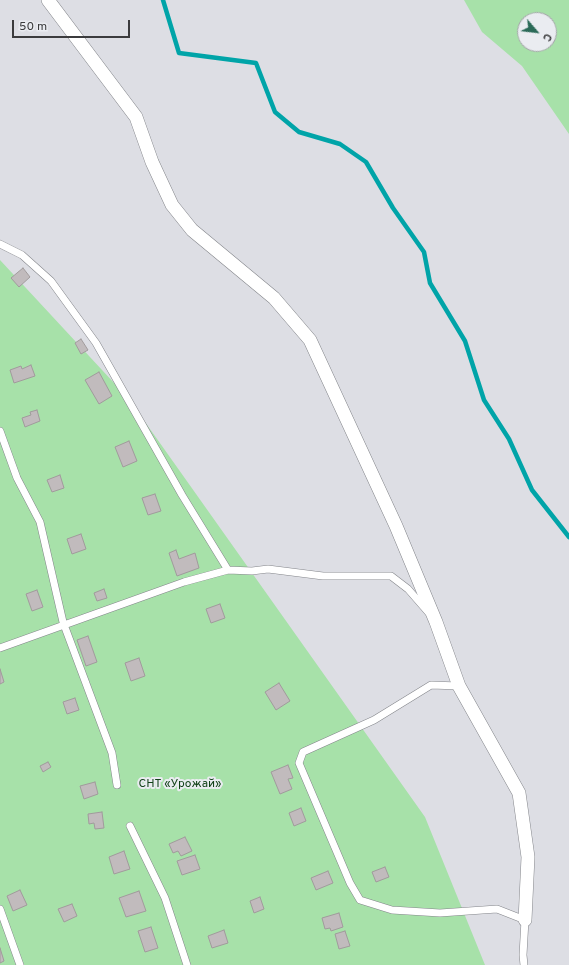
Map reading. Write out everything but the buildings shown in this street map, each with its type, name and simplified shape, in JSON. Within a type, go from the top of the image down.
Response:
[{"type":"street","points":[[48,0],[136,117],[152,162],[172,205],[192,230],[274,298],[310,340],[396,526],[436,622],[459,686],[476,713],[519,793],[528,857],[525,920]]},
{"type":"lane","points":[[0,244],[22,255],[51,281],[96,342],[182,495],[228,570]]},
{"type":"lane","points":[[0,431],[17,478],[40,522],[64,626],[112,753],[116,785]]},
{"type":"lane","points":[[0,648],[184,582],[228,570],[252,571],[268,569],[323,576],[391,576],[408,589],[436,622]]},
{"type":"lane","points":[[459,686],[431,685],[374,720],[303,752],[299,762],[350,883],[360,900],[392,910],[440,913],[497,909],[525,920],[523,955],[524,965]]},
{"type":"lane","points":[[130,826],[166,898],[187,965]]},
{"type":"lane","points":[[0,909],[20,965]]},
{"type":"green space","points":[[464,0],[569,0],[569,134],[522,66],[482,32]]},
{"type":"green space","name":"СНТ «Урожай»","points":[[0,260],[128,398],[425,817],[485,965],[0,965]]},
{"type":"waterway","points":[[163,0],[179,53],[256,63],[275,112],[299,132],[340,144],[366,162],[393,208],[424,252],[430,283],[465,341],[484,400],[509,439],[532,490],[569,537]]}]
